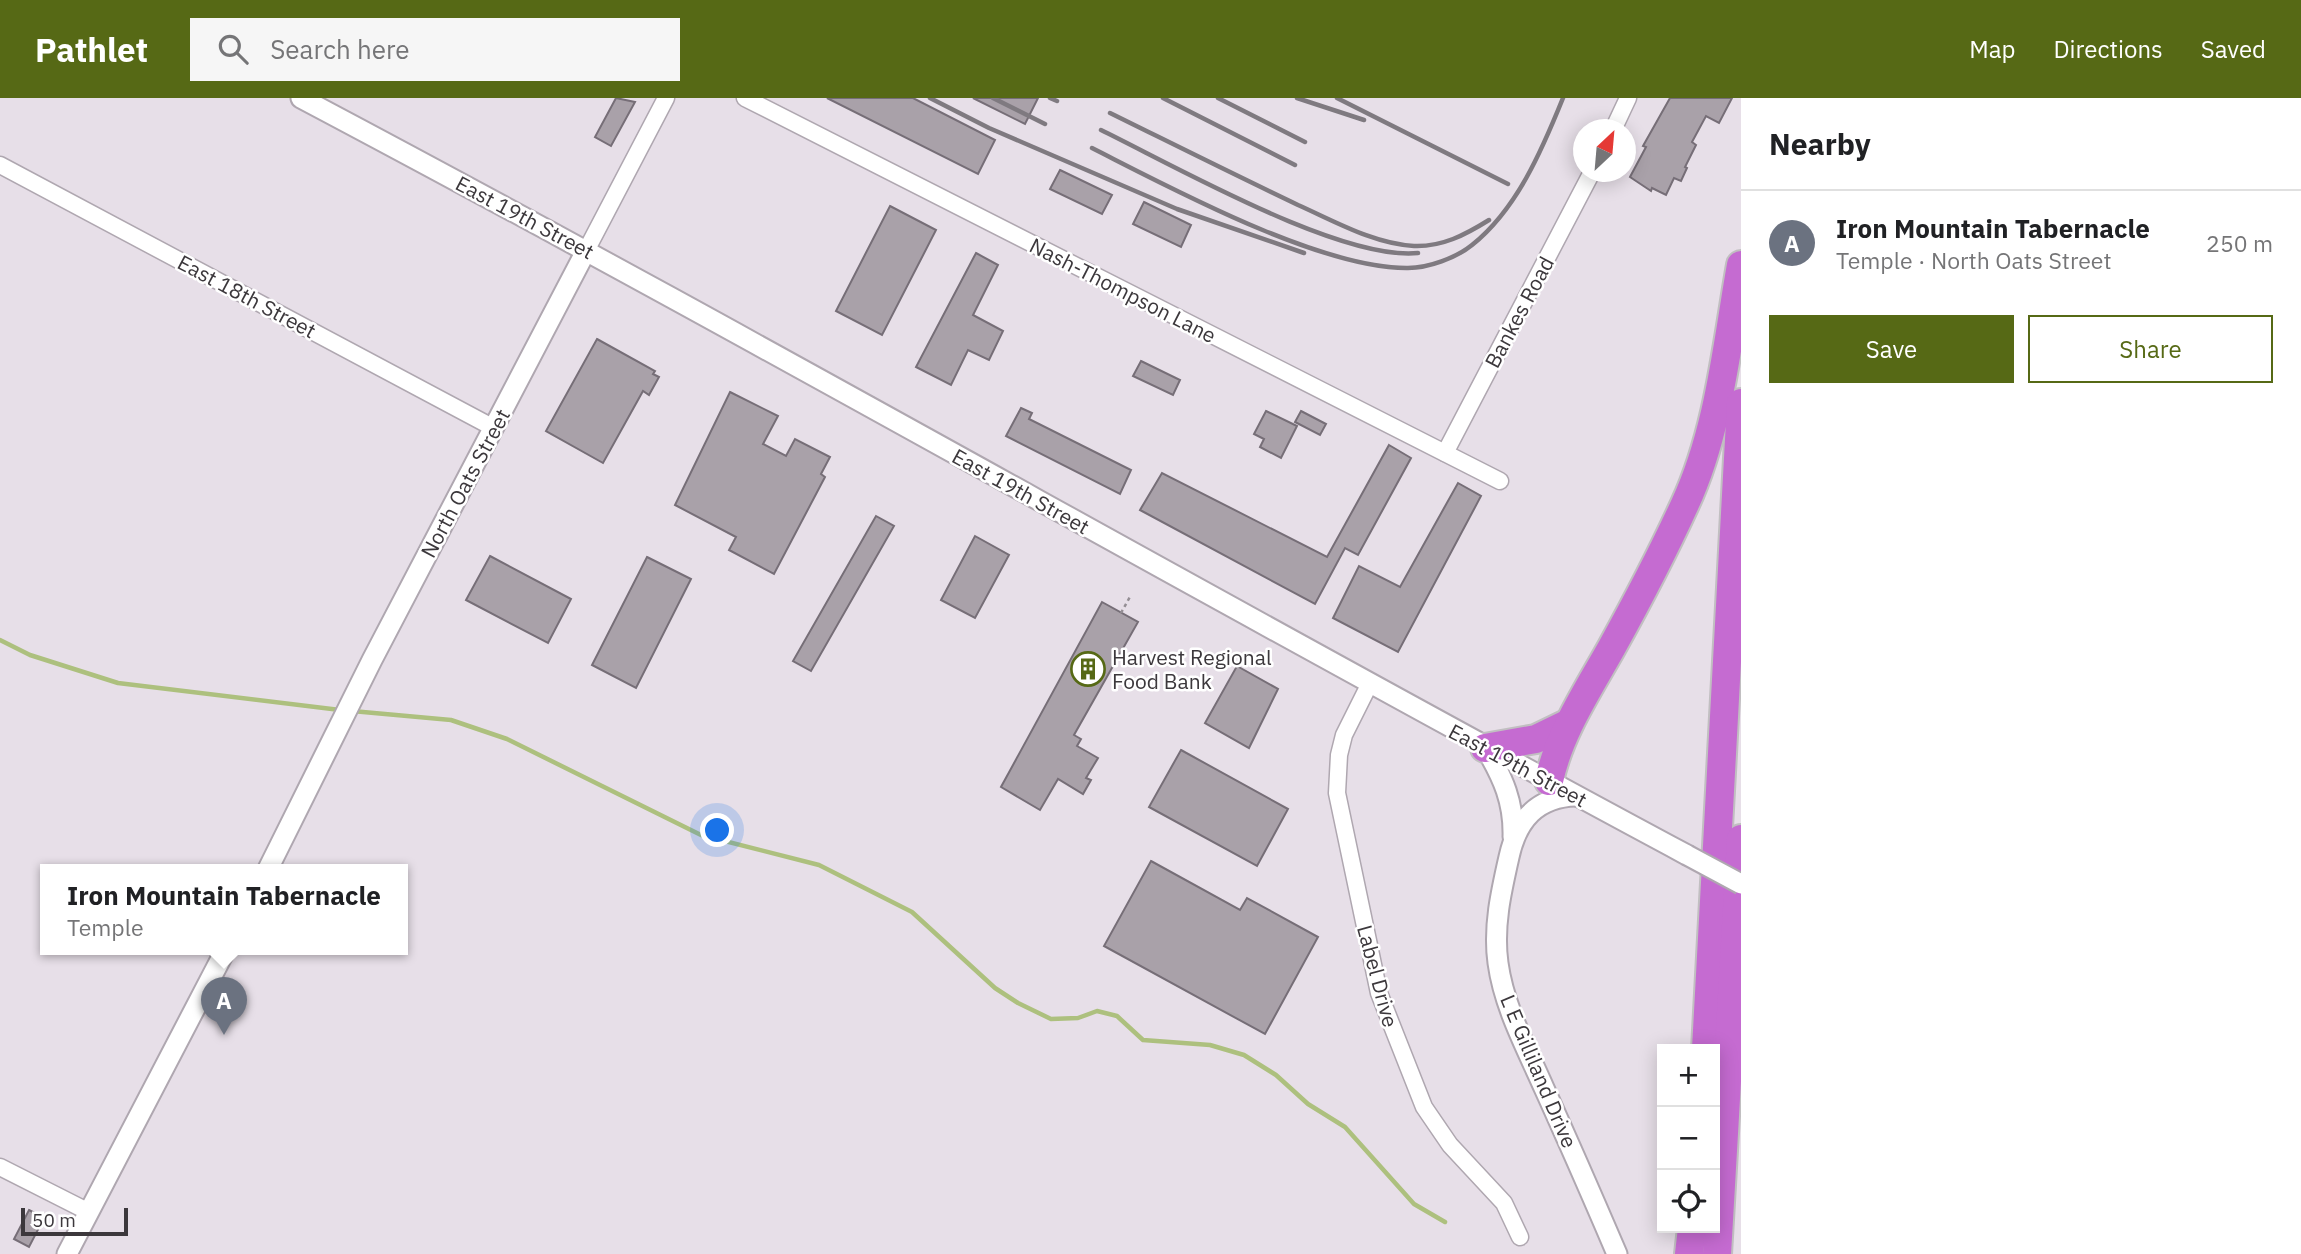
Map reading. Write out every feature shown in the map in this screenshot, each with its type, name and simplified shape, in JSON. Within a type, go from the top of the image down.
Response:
[{"type":"highway","points":[[1549,781],[1552,765],[1569,723],[1630,613],[1686,502],[1716,404],[1741,265]]},
{"type":"highway","points":[[1706,1044],[1741,403]]},
{"type":"highway","points":[[1485,748],[1536,738],[1569,723]]},
{"type":"highway","points":[[1717,1254],[1741,839]]},
{"type":"highway","points":[[1689,1254],[1691,1233]]},
{"type":"street","name":"East 19th Street","points":[[301,98],[587,249],[1369,685],[1741,884]]},
{"type":"street","name":"North Oats Street","points":[[271,864],[359,687],[666,98]]},
{"type":"street","name":"Nash-Thompson Lane","points":[[745,98],[1500,481]]},
{"type":"street","points":[[1618,119],[1628,98]]},
{"type":"street","name":"East 18th Street","points":[[0,165],[494,428]]},
{"type":"street","name":"Bankes Road","points":[[1445,453],[1587,182]]},
{"type":"street","name":"Label Drive","points":[[1369,685],[1344,736],[1339,755],[1337,793],[1379,993],[1424,1107],[1450,1146],[1504,1203],[1520,1237]]},
{"type":"street","points":[[1485,748],[1508,791],[1514,817],[1513,837]]},
{"type":"street","name":"L E Gilliland Drive","points":[[1576,796],[1557,797],[1537,806],[1513,837],[1497,915],[1498,961],[1503,987],[1518,1030],[1617,1254]]},
{"type":"street","points":[[67,1254],[223,955]]},
{"type":"street","points":[[0,1167],[89,1212]]},
{"type":"path","points":[[1121,612],[1131,595]]},
{"type":"building","points":[[616,98],[635,102],[611,146],[595,137]]},
{"type":"building","points":[[827,98],[913,98],[995,140],[978,174]]},
{"type":"building","points":[[973,98],[1038,98],[1025,124]]},
{"type":"building","points":[[1670,98],[1732,98],[1719,123],[1706,116],[1692,142],[1696,145],[1681,181],[1674,178],[1666,195],[1652,188],[1651,191],[1636,181],[1636,166],[1646,147],[1643,146]]},
{"type":"building","points":[[1060,170],[1112,195],[1102,214],[1050,189]]},
{"type":"building","points":[[1144,202],[1191,225],[1181,247],[1133,224]]},
{"type":"building","points":[[890,206],[936,230],[882,335],[836,311]]},
{"type":"building","points":[[976,253],[998,265],[973,315],[1003,331],[989,360],[968,350],[951,385],[916,367]]},
{"type":"building","points":[[597,339],[655,371],[653,374],[659,377],[649,395],[643,391],[603,463],[546,431]]},
{"type":"building","points":[[1141,361],[1180,380],[1173,395],[1133,376]]},
{"type":"building","points":[[730,392],[778,416],[763,444],[786,456],[795,439],[830,457],[821,474],[825,477],[774,574],[729,550],[736,537],[675,505]]},
{"type":"building","points":[[1021,408],[1032,413],[1029,419],[1131,470],[1120,494],[1006,436]]},
{"type":"building","points":[[1266,411],[1297,426],[1281,458],[1260,447],[1264,439],[1254,434]]},
{"type":"building","points":[[1301,411],[1326,424],[1320,435],[1295,422]]},
{"type":"building","points":[[1389,445],[1411,458],[1358,555],[1345,548],[1315,604],[1140,510],[1162,473],[1327,557]]},
{"type":"building","points":[[1458,483],[1481,496],[1398,652],[1333,618],[1359,566],[1400,587]]},
{"type":"building","points":[[876,516],[894,526],[811,671],[793,661]]},
{"type":"building","points":[[975,536],[1009,555],[975,618],[941,600]]},
{"type":"building","points":[[490,556],[571,599],[548,643],[466,600]]},
{"type":"building","points":[[647,557],[691,579],[636,688],[592,665]]},
{"type":"building","name":"Harvest Regional Food Bank","points":[[1102,602],[1138,622],[1074,735],[1081,739],[1077,746],[1098,758],[1086,778],[1091,780],[1083,794],[1058,779],[1040,810],[1001,787]]},
{"type":"building","points":[[1237,666],[1278,689],[1249,748],[1205,723]]},
{"type":"building","points":[[1181,750],[1288,809],[1257,866],[1149,807]]},
{"type":"building","points":[[1151,861],[1240,910],[1247,898],[1318,937],[1265,1034],[1104,946]]},
{"type":"building","points":[[29,1210],[44,1218],[29,1247],[14,1239]]},
{"type":"waterway","points":[[0,640],[30,655],[118,683],[340,710]]},
{"type":"waterway","points":[[352,711],[451,720],[507,739],[701,835],[819,865],[912,912],[995,988],[1051,1019],[1078,1018],[1097,1011],[1117,1016],[1143,1040],[1210,1045],[1244,1055],[1276,1075],[1308,1104],[1345,1127],[1414,1204],[1445,1222]]},
{"type":"railway","points":[[930,98],[989,128],[1177,209],[1304,253]]},
{"type":"railway","points":[[993,98],[1045,124]]},
{"type":"railway","points":[[1050,98],[1057,101]]},
{"type":"railway","points":[[1163,98],[1295,165]]},
{"type":"railway","points":[[1218,98],[1305,142]]},
{"type":"railway","points":[[1297,98],[1364,120]]},
{"type":"railway","points":[[1337,98],[1508,184]]},
{"type":"railway","points":[[1092,148],[1204,204],[1291,241],[1373,265],[1416,268],[1442,261],[1465,250],[1502,214],[1537,158],[1563,98]]},
{"type":"railway","points":[[1110,113],[1298,205],[1354,231],[1384,241],[1424,246],[1462,235],[1489,220]]},
{"type":"railway","points":[[1101,130],[1214,187],[1303,227],[1346,242],[1385,251],[1418,253]]},
{"type":"place","name":"Harvest Regional Food Bank","points":[[1088,669]]},
{"type":"place","name":"Iron Mountain Tabernacle","points":[[224,1035]]}]
